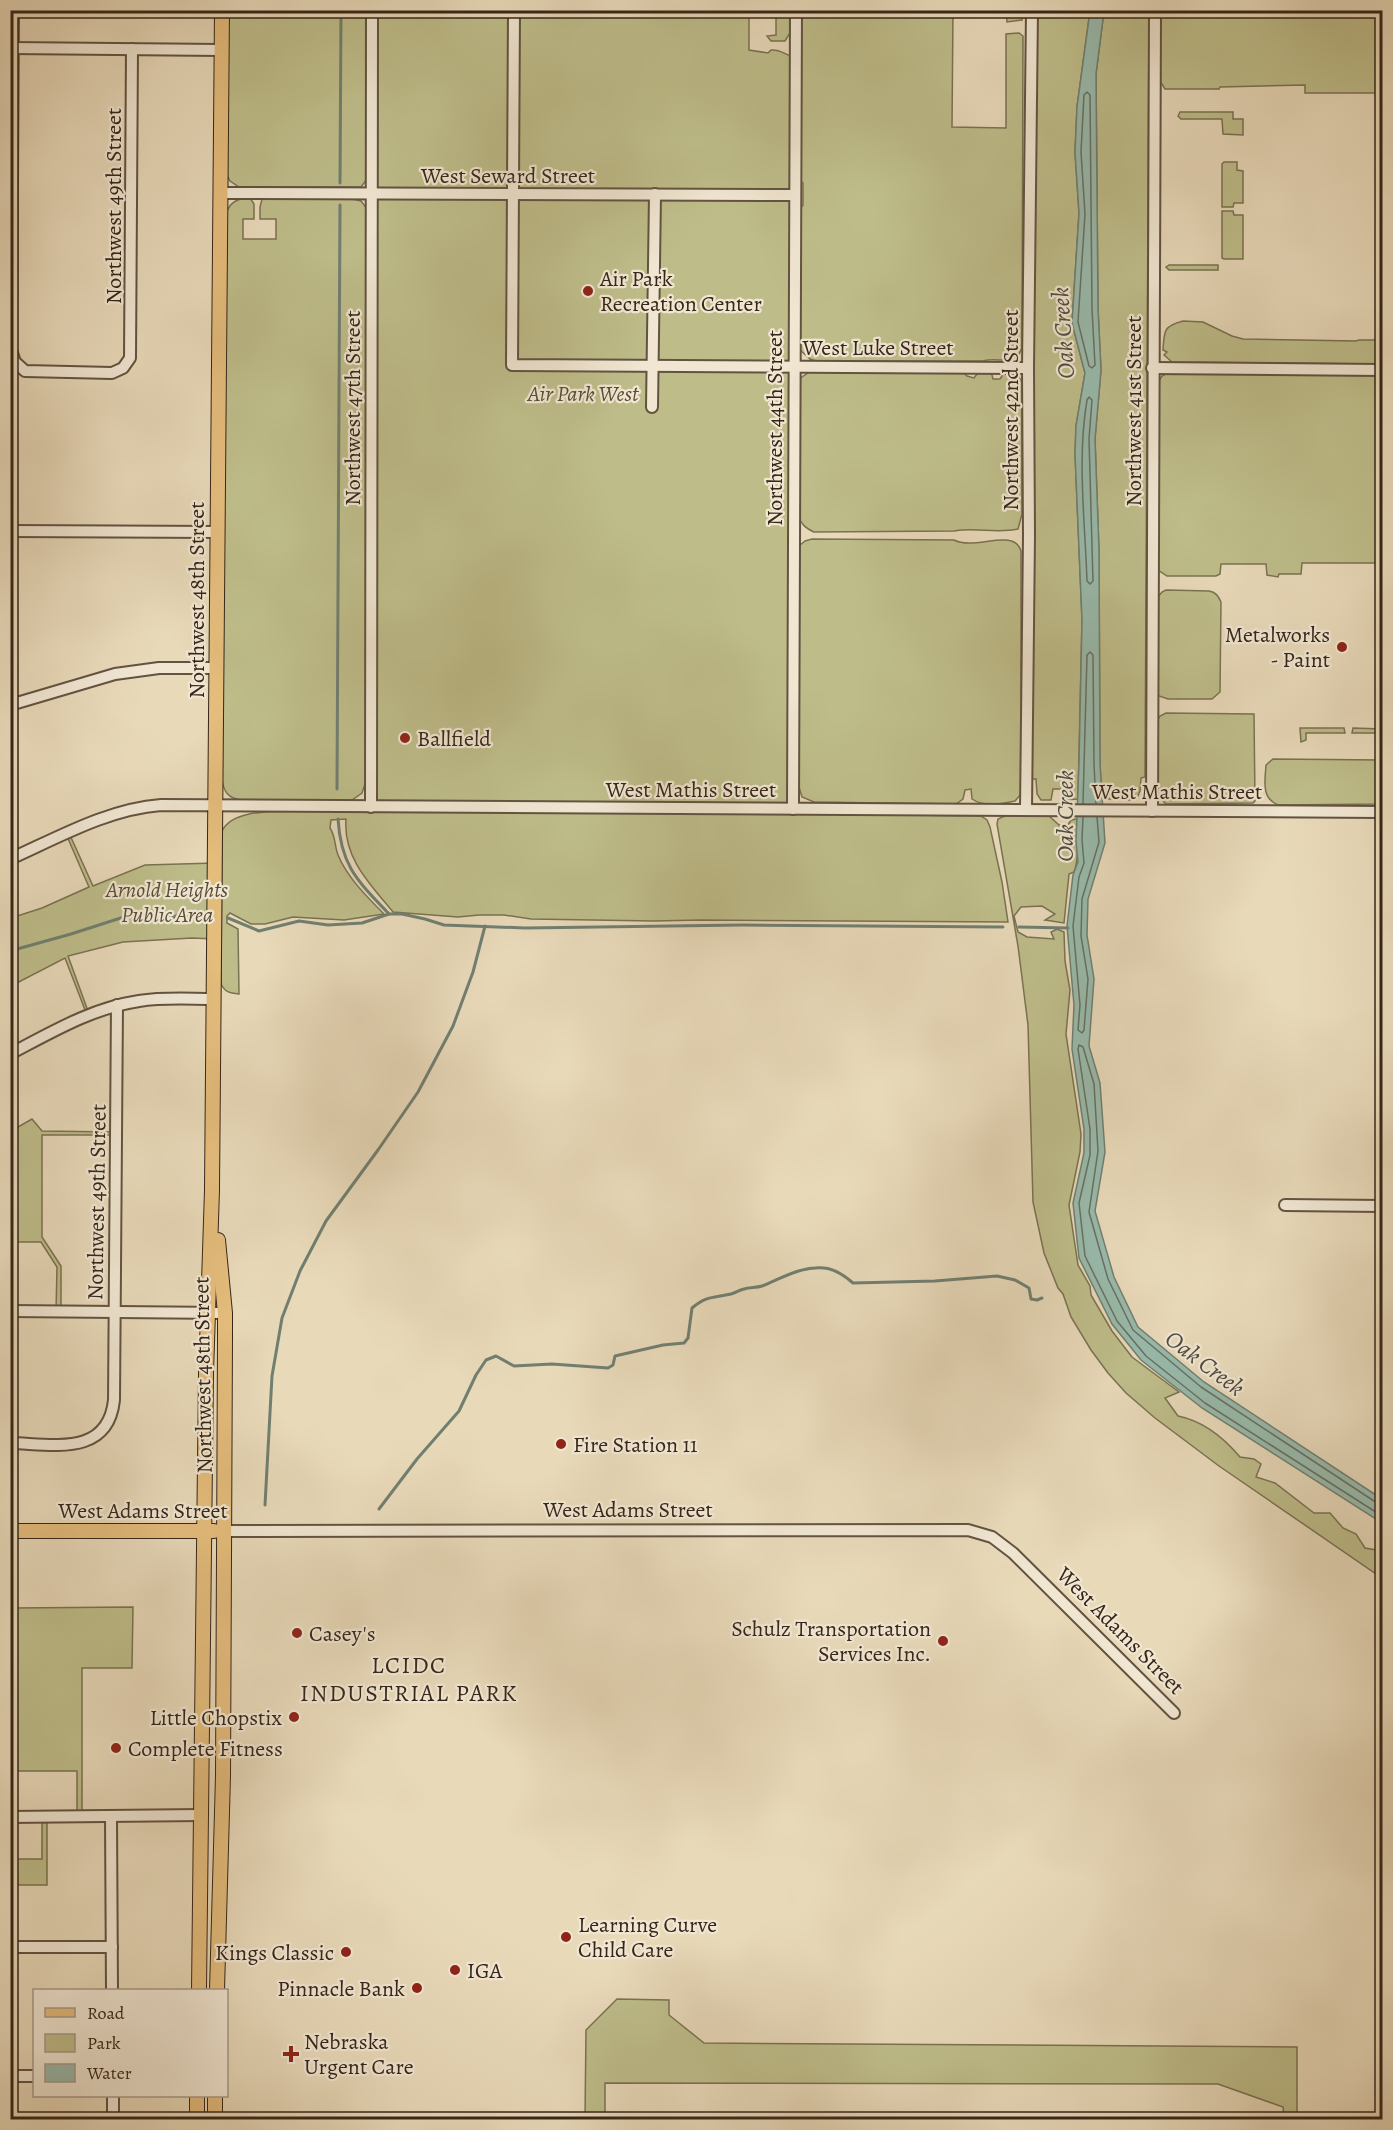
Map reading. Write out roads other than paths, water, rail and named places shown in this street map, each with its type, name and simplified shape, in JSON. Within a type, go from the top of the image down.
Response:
[{"type":"main road","name":"Northwest 48th Street","points":[[199,1989],[208,1313],[213,1190],[222,10]]},
{"type":"main road","name":"Northwest 48th Street","points":[[213,1190],[225,1313],[223,1822],[217,1989]]},
{"type":"main road","name":"West Adams Street","points":[[10,1531],[225,1531]]},
{"type":"main road","points":[[201,1815],[208,1818],[208,1963],[217,1989]]},
{"type":"main road","points":[[197,2097],[197,2120]]},
{"type":"main road","points":[[214,2120],[215,2097]]},
{"type":"street","points":[[13,10],[12,48],[222,50]]},
{"type":"street","name":"Northwest 47th Street","points":[[371,807],[372,10]]},
{"type":"street","points":[[514,10],[514,194]]},
{"type":"street","name":"Northwest 44th Street","points":[[793,809],[796,10]]},
{"type":"street","name":"Northwest 42nd Street","points":[[1026,810],[1032,10]]},
{"type":"street","name":"Northwest 41st Street","points":[[1152,811],[1155,10]]},
{"type":"street","name":"Northwest 49th Street","points":[[12,48],[11,350],[15,362],[24,370],[34,373],[109,373],[120,370],[128,363],[132,350],[132,49]]},
{"type":"street","name":"West Seward Street","points":[[221,193],[795,195]]},
{"type":"street","name":"West Luke Street","points":[[514,194],[512,365],[1028,368]]},
{"type":"street","points":[[652,407],[655,194]]},
{"type":"street","points":[[1152,368],[1383,370]]},
{"type":"street","points":[[10,531],[218,532]]},
{"type":"street","points":[[10,705],[115,674],[159,668],[217,668]]},
{"type":"street","name":"West Mathis Street","points":[[10,859],[103,818],[124,811],[161,805],[1383,812]]},
{"type":"street","points":[[10,1054],[87,1015],[117,1005],[162,999],[214,999]]},
{"type":"street","name":"Northwest 49th Street","points":[[10,1443],[71,1444],[88,1441],[100,1433],[108,1422],[114,1400],[117,1005]]},
{"type":"street","points":[[1285,1205],[1383,1206]]},
{"type":"street","points":[[10,1311],[225,1313]]},
{"type":"street","name":"West Adams Street","points":[[225,1531],[968,1530],[992,1537],[1013,1553],[1174,1713]]},
{"type":"street","points":[[10,1817],[201,1815]]},
{"type":"street","points":[[111,1817],[112,1989]]},
{"type":"street","points":[[10,1947],[112,1947]]},
{"type":"street","points":[[10,2076],[33,2076]]},
{"type":"street","points":[[113,2097],[113,2120]]},
{"type":"water","name":"Oak Creek","points":[[1090,11],[1104,11],[1096,74],[1098,309],[1101,370],[1095,439],[1099,551],[1100,764],[1105,843],[1088,899],[1087,935],[1094,979],[1089,1046],[1100,1083],[1105,1152],[1095,1211],[1114,1277],[1138,1327],[1204,1382],[1382,1499],[1382,1523],[1202,1408],[1141,1360],[1112,1324],[1079,1258],[1073,1203],[1084,1153],[1084,1129],[1072,1049],[1074,1005],[1067,926],[1073,875],[1078,862],[1076,841],[1082,620],[1075,454],[1076,426],[1085,373],[1072,323],[1079,213],[1075,152],[1077,107]]},
{"type":"waterway","points":[[340,183],[341,10]]},
{"type":"waterway","points":[[337,789],[340,205]]},
{"type":"waterway","points":[[338,819],[347,861],[360,882],[389,914]]},
{"type":"waterway","points":[[228,918],[259,931],[299,921],[328,925],[362,923],[389,914],[402,914],[444,925],[525,928],[743,925],[1003,927]]},
{"type":"waterway","points":[[10,951],[130,915],[171,918],[179,915],[196,916]]},
{"type":"waterway","points":[[265,1505],[272,1376],[282,1318],[300,1271],[326,1221],[418,1092],[453,1026],[473,972],[485,926]]},
{"type":"waterway","points":[[1019,927],[1068,928]]},
{"type":"waterway","points":[[379,1509],[417,1459],[459,1411],[476,1375],[486,1360],[496,1356],[514,1366],[552,1364],[608,1368],[613,1365],[615,1356],[663,1345],[684,1343],[688,1338],[692,1308],[702,1301],[746,1288],[762,1286],[792,1273],[816,1268],[832,1270],[853,1283],[935,1281],[997,1276],[1015,1280],[1029,1288],[1031,1299],[1042,1298]]},
{"type":"place","name":"Air Park Recreation Center","points":[[588,291]]},
{"type":"place","name":"Metalworks - Paint","points":[[1342,647]]},
{"type":"place","name":"Ballfield","points":[[405,738]]},
{"type":"place","name":"Fire Station 11","points":[[561,1444]]},
{"type":"place","name":"Casey's","points":[[297,1633]]},
{"type":"place","name":"Schulz Transportation Services Inc.","points":[[943,1641]]},
{"type":"place","name":"Little Chopstix","points":[[294,1717]]},
{"type":"place","name":"Complete Fitness","points":[[116,1748]]},
{"type":"place","name":"Learning Curve Child Care","points":[[566,1937]]},
{"type":"place","name":"Kings Classic","points":[[346,1952]]},
{"type":"place","name":"IGA","points":[[455,1970]]},
{"type":"place","name":"Pinnacle Bank","points":[[417,1988]]},
{"type":"place","name":"Nebraska Urgent Care","points":[[291,2054]]},
{"type":"district","name":"LCIDC INDUSTRIAL PARK","points":[[409,1679]]},
{"type":"park label","name":"Air Park West","points":[[583,393]]},
{"type":"park label","name":"Arnold Heights Public Area","points":[[167,902]]}]
